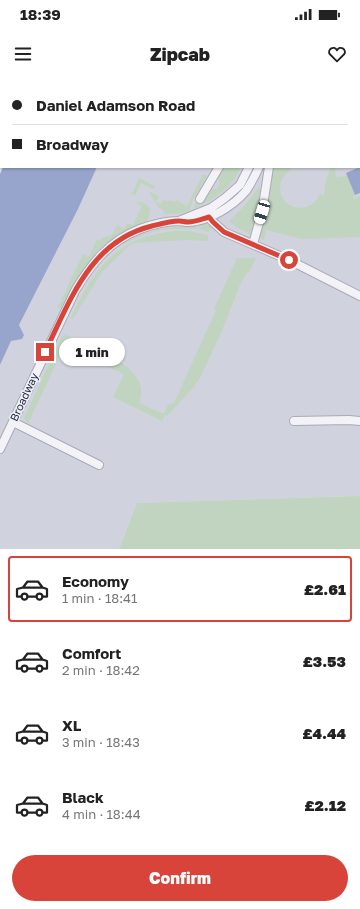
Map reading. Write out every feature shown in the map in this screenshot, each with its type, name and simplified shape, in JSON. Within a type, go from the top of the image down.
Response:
[{"type":"street","points":[[200,199],[218,168]]},
{"type":"street","points":[[240,185],[248,168]]},
{"type":"street","points":[[207,214],[238,199],[254,179],[259,168]]},
{"type":"street","points":[[252,244],[262,212],[269,168]]},
{"type":"street","points":[[207,214],[240,185],[248,180],[254,179],[259,181],[265,190]]},
{"type":"street","points":[[207,214],[224,232],[360,296]]},
{"type":"street","name":"Broadway","points":[[0,449],[75,291],[84,275],[97,258],[117,241],[139,230],[151,226],[179,221],[187,222],[207,214]]},
{"type":"street","points":[[294,421],[360,421]]},
{"type":"street","points":[[13,422],[99,465]]},
{"type":"shaded area","points":[[97,168],[360,168],[360,496],[137,503],[119,549],[0,549],[0,365],[11,341],[24,335],[19,325],[78,209]]},
{"type":"green space","points":[[222,168],[240,168],[233,181],[227,187],[208,202],[194,209],[196,200],[201,203],[212,189],[217,189],[220,184],[218,176]]},
{"type":"green space","points":[[272,168],[291,168],[281,182],[280,191],[287,203],[294,207],[301,208],[315,202],[320,194],[324,196],[326,180],[331,168],[335,168],[336,177],[347,176],[355,195],[353,196],[354,199],[360,196],[360,237],[302,239],[266,230],[264,240],[261,239],[260,234],[269,196]]},
{"type":"green space","points":[[203,174],[207,176],[192,202],[190,210],[178,214],[165,214],[162,209],[160,209],[150,194],[151,192],[159,196],[156,202],[161,204],[163,200],[175,202],[176,200],[187,206]]},
{"type":"green space","points":[[139,178],[155,186],[153,189],[141,183],[135,196],[132,194]]},
{"type":"green space","points":[[259,187],[261,192],[261,204],[255,224],[250,234],[236,227],[229,221],[245,205]]},
{"type":"green space","points":[[143,201],[143,203],[150,209],[148,221],[117,235],[105,244],[86,265],[62,307],[57,309],[83,254],[89,257],[97,239],[100,241],[102,238],[112,235],[117,225],[124,229],[127,223],[133,225],[142,206],[136,203]]},
{"type":"green space","points":[[198,223],[204,223],[213,227],[208,232],[199,229]]},
{"type":"green space","points":[[195,224],[197,229],[167,229],[140,236],[166,228]]},
{"type":"green space","points":[[174,231],[188,231],[208,235],[208,241],[185,240],[135,243],[130,245],[102,272],[73,319],[70,319],[88,285],[108,259],[121,249],[136,241],[153,235]]},
{"type":"green space","points":[[140,236],[122,245],[121,244],[130,239]]},
{"type":"green space","points":[[237,258],[256,258],[249,273],[247,272],[240,285],[221,333],[201,376],[193,388],[167,416],[165,415],[162,421],[113,397],[124,374],[64,346],[28,424],[24,418],[62,336],[67,335],[96,348],[118,360],[127,367],[134,374],[141,387],[139,403],[164,414],[168,405],[174,403],[216,310],[214,309]]},
{"type":"green space","points":[[360,496],[360,549],[119,549],[137,503]]},
{"type":"water","points":[[3,168],[97,168],[78,209],[19,325],[24,335],[22,339],[11,341],[0,365],[0,174]]},
{"type":"water","points":[[360,168],[360,193],[355,195],[346,173]]},
{"type":"route","points":[[45,352],[75,291],[84,275],[97,258],[117,241],[139,230],[159,224],[179,221],[195,221],[209,217],[224,232],[289,260]]}]
